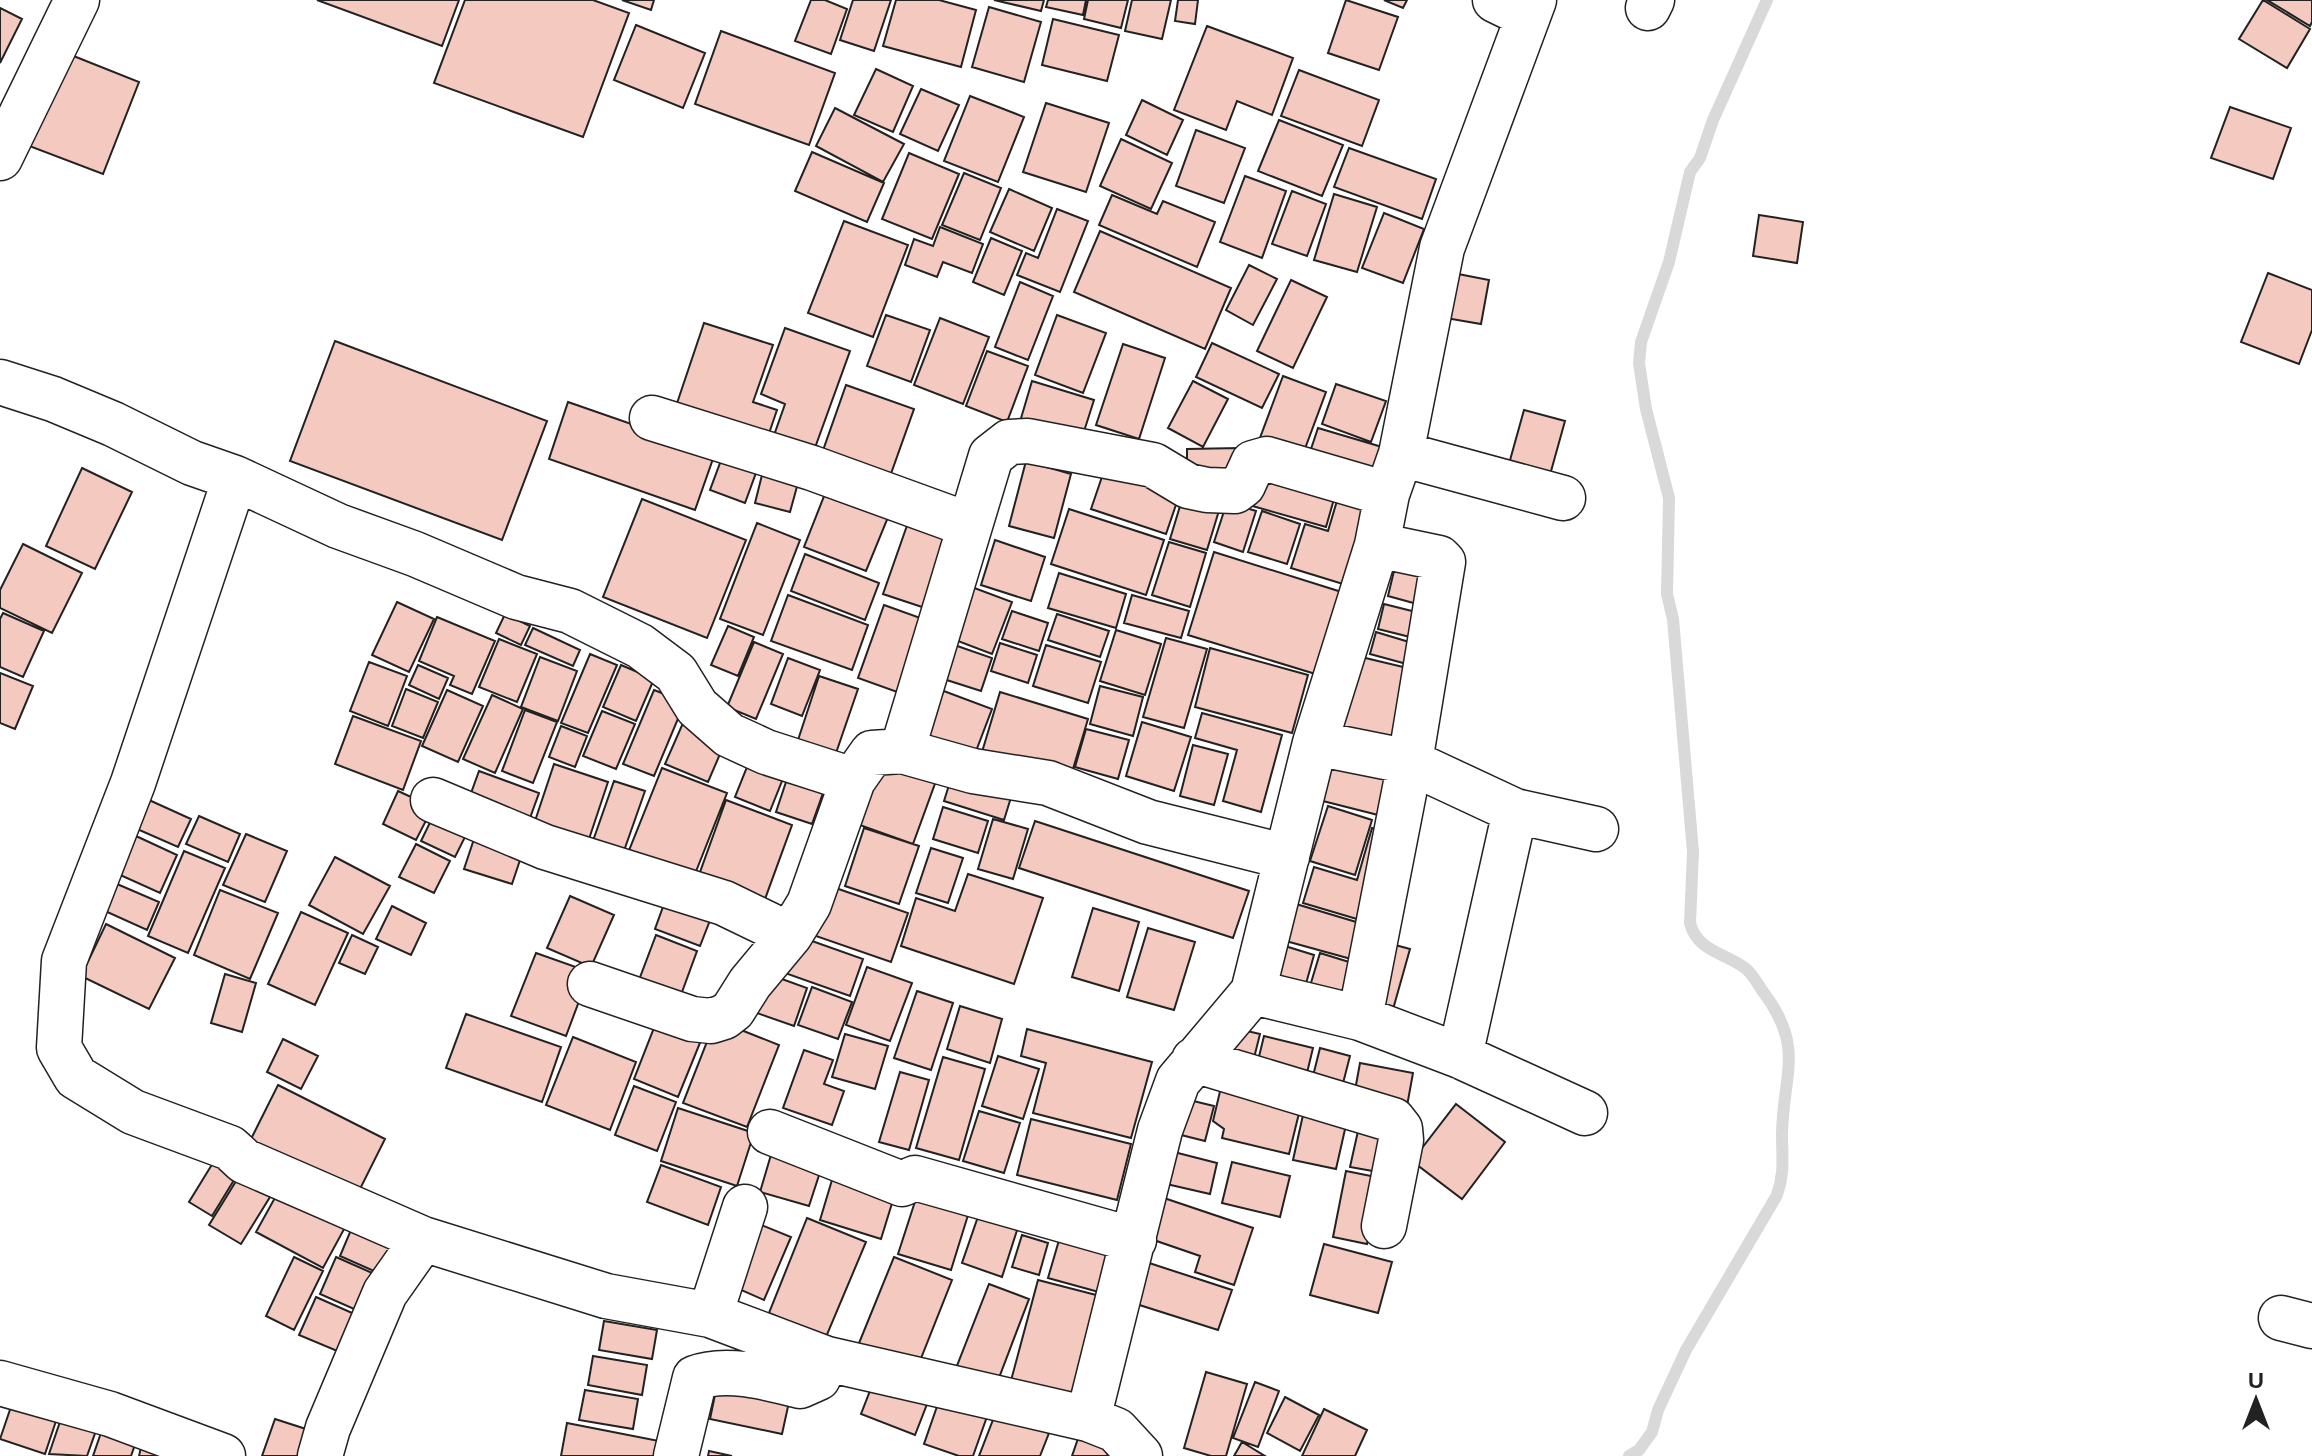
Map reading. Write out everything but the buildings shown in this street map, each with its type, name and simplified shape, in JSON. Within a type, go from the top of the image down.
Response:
[{"type":"street","points":[[0,158],[77,0]]},
{"type":"street","points":[[1088,1419],[1160,1130],[1178,1081],[1253,992],[1315,743],[1377,545],[1442,248],[1519,5]]},
{"type":"street","points":[[0,382],[53,399],[113,424],[192,463],[235,478],[338,526],[415,554],[516,597],[570,611],[640,646],[676,673],[697,707],[729,735],[766,752],[853,780]]},
{"type":"street","points":[[652,418],[812,468],[969,525]]},
{"type":"street","points":[[902,751],[991,456],[1009,442],[1028,441],[1153,465],[1188,486],[1207,490],[1235,491],[1243,485],[1253,463],[1267,459],[1563,498]]},
{"type":"street","points":[[235,478],[133,783],[64,961],[59,1048],[76,1077],[133,1112],[230,1148],[244,1161],[423,1239],[606,1296],[710,1315],[827,1359],[1088,1419],[1116,1430],[1140,1456]]},
{"type":"street","points":[[1360,1018],[1410,762],[1443,562],[1439,558],[1377,545]]},
{"type":"street","points":[[1315,743],[1410,762],[1515,811],[1596,829]]},
{"type":"street","points":[[590,984],[692,1019],[711,1021],[733,1010],[750,983],[790,935],[809,904],[853,780],[872,753],[902,751],[973,771],[1048,783],[1148,822],[1287,857]]},
{"type":"street","points":[[433,800],[545,847],[724,903],[790,935]]},
{"type":"street","points":[[1460,1056],[1515,811]]},
{"type":"street","points":[[1253,992],[1360,1018],[1460,1056],[1585,1113]]},
{"type":"street","points":[[1194,1060],[1393,1120],[1400,1129],[1401,1140],[1384,1226]]},
{"type":"street","points":[[770,1132],[902,1184],[915,1178],[1134,1240]]},
{"type":"street","points":[[710,1315],[745,1207]]},
{"type":"street","points":[[320,1456],[328,1428],[385,1293],[423,1239]]},
{"type":"street","points":[[676,1456],[695,1378],[711,1372],[778,1380],[800,1386],[818,1378],[827,1359]]},
{"type":"street","points":[[0,1383],[110,1414],[223,1456]]},
{"type":"waterway","points":[[1629,1456],[1639,1450],[1652,1432],[1658,1410],[1686,1350],[1777,1195],[1782,1172],[1783,1113],[1789,1062],[1784,1030],[1777,1012],[1750,973],[1705,946],[1690,923],[1693,852],[1673,619],[1667,594],[1669,498],[1646,409],[1639,363],[1641,342],[1669,262],[1690,172],[1700,158],[1713,120],[1767,0]]}]
